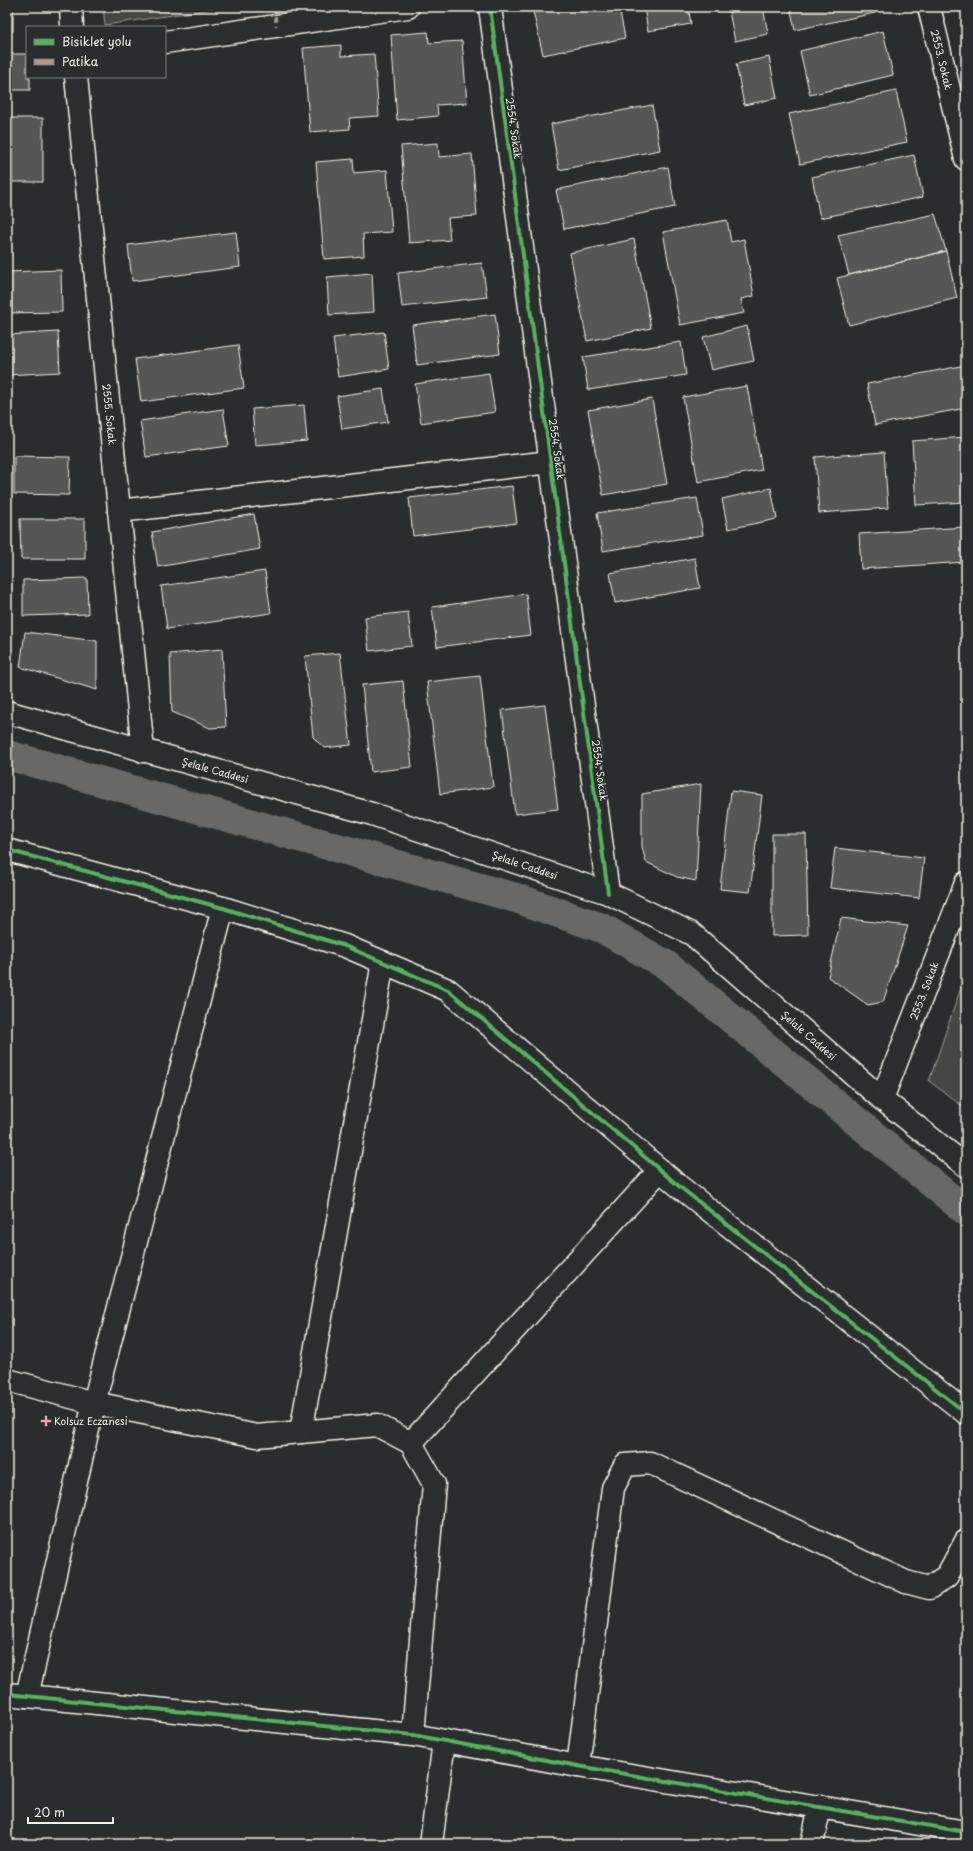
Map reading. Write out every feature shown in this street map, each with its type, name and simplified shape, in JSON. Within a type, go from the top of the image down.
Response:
[{"type":"street","points":[[71,7],[72,26]]},
{"type":"street","points":[[166,42],[408,7]]},
{"type":"street","name":"2554. Sokak","points":[[490,7],[608,893]]},
{"type":"street","name":"2553. Sokak","points":[[929,7],[966,159]]},
{"type":"street","name":"2555. Sokak","points":[[76,78],[143,751]]},
{"type":"street","points":[[119,511],[551,462]]},
{"type":"street","name":"Şelale Caddesi","points":[[7,712],[372,814],[608,893],[692,934],[882,1099],[966,1166]]},
{"type":"street","points":[[7,850],[223,908],[345,946],[448,990],[660,1170],[966,1413]]},
{"type":"street","name":"2553. Sokak","points":[[882,1099],[966,883]]},
{"type":"street","points":[[223,908],[17,1695],[413,1735],[578,1766],[966,1832]]},
{"type":"street","points":[[302,1432],[383,962]]},
{"type":"street","points":[[411,1443],[660,1170]]},
{"type":"street","points":[[7,1380],[94,1403],[257,1436],[377,1425],[411,1443],[434,1484],[413,1735]]},
{"type":"street","points":[[578,1766],[613,1488],[625,1465],[650,1463],[906,1582],[929,1588],[947,1576],[966,1541]]},
{"type":"street","points":[[431,1844],[444,1740]]},
{"type":"street","points":[[812,1844],[820,1806]]},
{"type":"shaded area","points":[[103,7],[227,7],[105,25]]},
{"type":"shaded area","points":[[966,973],[966,1109],[929,1081]]},
{"type":"building","points":[[7,7],[13,7],[13,31],[7,31]]},
{"type":"building","points":[[551,7],[619,7],[625,38],[543,55],[533,11]]},
{"type":"building","points":[[644,7],[688,7],[691,24],[648,31]]},
{"type":"building","points":[[728,7],[763,7],[768,34],[735,41]]},
{"type":"building","points":[[790,7],[873,7],[875,13],[795,30]]},
{"type":"building","points":[[883,31],[893,75],[810,95],[800,51]]},
{"type":"building","points":[[428,32],[429,43],[462,41],[467,103],[437,105],[438,116],[397,120],[391,35]]},
{"type":"building","points":[[341,45],[341,56],[374,54],[379,116],[349,118],[350,129],[310,132],[303,48]]},
{"type":"building","points":[[7,54],[26,54],[26,78],[30,78],[30,90],[7,90]]},
{"type":"building","points":[[769,57],[777,98],[744,105],[736,64]]},
{"type":"building","points":[[896,91],[907,142],[800,164],[789,114]]},
{"type":"building","points":[[652,105],[660,150],[559,170],[551,124]]},
{"type":"building","points":[[7,118],[43,118],[43,182],[7,182]]},
{"type":"building","points":[[438,143],[439,157],[472,154],[477,216],[448,218],[450,240],[409,243],[401,146]]},
{"type":"building","points":[[914,155],[923,197],[820,218],[812,177]]},
{"type":"building","points":[[353,159],[354,173],[387,170],[392,232],[363,234],[364,256],[324,259],[316,162]]},
{"type":"building","points":[[668,167],[675,207],[564,229],[556,190]]},
{"type":"building","points":[[935,214],[946,251],[849,275],[838,235]]},
{"type":"building","points":[[727,220],[731,242],[744,239],[754,296],[741,299],[744,313],[680,325],[663,232]]},
{"type":"building","points":[[236,232],[240,267],[132,281],[128,245]]},
{"type":"building","points":[[634,239],[651,328],[587,341],[570,253]]},
{"type":"building","points":[[946,251],[957,298],[849,325],[837,278]]},
{"type":"building","points":[[482,263],[487,297],[402,307],[398,273]]},
{"type":"building","points":[[61,270],[62,312],[7,313],[7,272]]},
{"type":"building","points":[[372,273],[374,312],[329,315],[327,277]]},
{"type":"building","points":[[495,314],[500,354],[417,365],[412,325]]},
{"type":"building","points":[[747,326],[754,361],[711,370],[703,337]]},
{"type":"building","points":[[58,332],[60,372],[7,375],[7,335]]},
{"type":"building","points":[[384,332],[389,369],[338,377],[333,338]]},
{"type":"building","points":[[681,342],[686,375],[588,390],[583,357]]},
{"type":"building","points":[[238,345],[244,388],[141,402],[135,359]]},
{"type":"building","points":[[966,365],[966,408],[875,425],[867,384]]},
{"type":"building","points":[[489,373],[495,412],[421,423],[415,384]]},
{"type":"building","points":[[747,386],[762,470],[698,482],[683,397]]},
{"type":"building","points":[[383,389],[388,422],[342,429],[337,396]]},
{"type":"building","points":[[652,399],[667,484],[603,495],[588,410]]},
{"type":"building","points":[[304,405],[307,441],[255,445],[252,409]]},
{"type":"building","points":[[223,409],[229,446],[146,457],[140,421]]},
{"type":"building","points":[[966,437],[966,502],[916,505],[912,441]]},
{"type":"building","points":[[884,452],[888,508],[819,513],[815,457]]},
{"type":"building","points":[[14,456],[70,457],[69,495],[14,494]]},
{"type":"building","points":[[512,486],[517,523],[413,536],[409,498]]},
{"type":"building","points":[[771,488],[777,519],[728,529],[722,499]]},
{"type":"building","points":[[697,498],[703,535],[603,551],[597,513]]},
{"type":"building","points":[[254,514],[260,549],[158,567],[152,532]]},
{"type":"building","points":[[20,519],[85,519],[85,559],[21,559]]},
{"type":"building","points":[[965,527],[966,562],[861,569],[859,534]]},
{"type":"building","points":[[695,558],[700,588],[615,603],[610,573]]},
{"type":"building","points":[[265,571],[271,613],[167,629],[161,586]]},
{"type":"building","points":[[87,578],[88,614],[23,616],[23,580]]},
{"type":"building","points":[[526,594],[531,635],[437,647],[432,607]]},
{"type":"building","points":[[408,612],[412,646],[369,651],[365,617]]},
{"type":"building","points":[[25,632],[97,641],[97,690],[20,667]]},
{"type":"building","points":[[222,649],[226,727],[210,728],[172,712],[170,654]]},
{"type":"building","points":[[340,653],[351,745],[324,748],[313,737],[305,656]]},
{"type":"building","points":[[480,676],[493,787],[440,794],[427,682]]},
{"type":"building","points":[[403,681],[412,767],[371,772],[362,685]]},
{"type":"building","points":[[545,705],[558,809],[515,814],[502,710]]},
{"type":"building","points":[[701,784],[696,881],[677,877],[646,862],[642,847],[642,794]]},
{"type":"building","points":[[731,791],[762,795],[750,892],[720,889]]},
{"type":"building","points":[[772,834],[806,834],[808,935],[772,936]]},
{"type":"building","points":[[835,848],[924,858],[919,898],[830,888]]},
{"type":"building","points":[[841,918],[908,926],[883,1002],[868,1005],[828,977]]},
{"type":"waterway","points":[[7,755],[516,898],[602,928],[666,965],[966,1211]]},
{"type":"marked path","points":[[275,7],[276,26]]},
{"type":"cycle path","points":[[490,7],[608,893]]},
{"type":"cycle path","points":[[7,850],[223,908],[345,946],[448,990],[680,1187],[966,1413]]},
{"type":"cycle path","points":[[7,1694],[413,1735],[578,1766],[966,1832]]},
{"type":"place","name":"Kolsuz Eczanesi","points":[[46,1421]]}]
